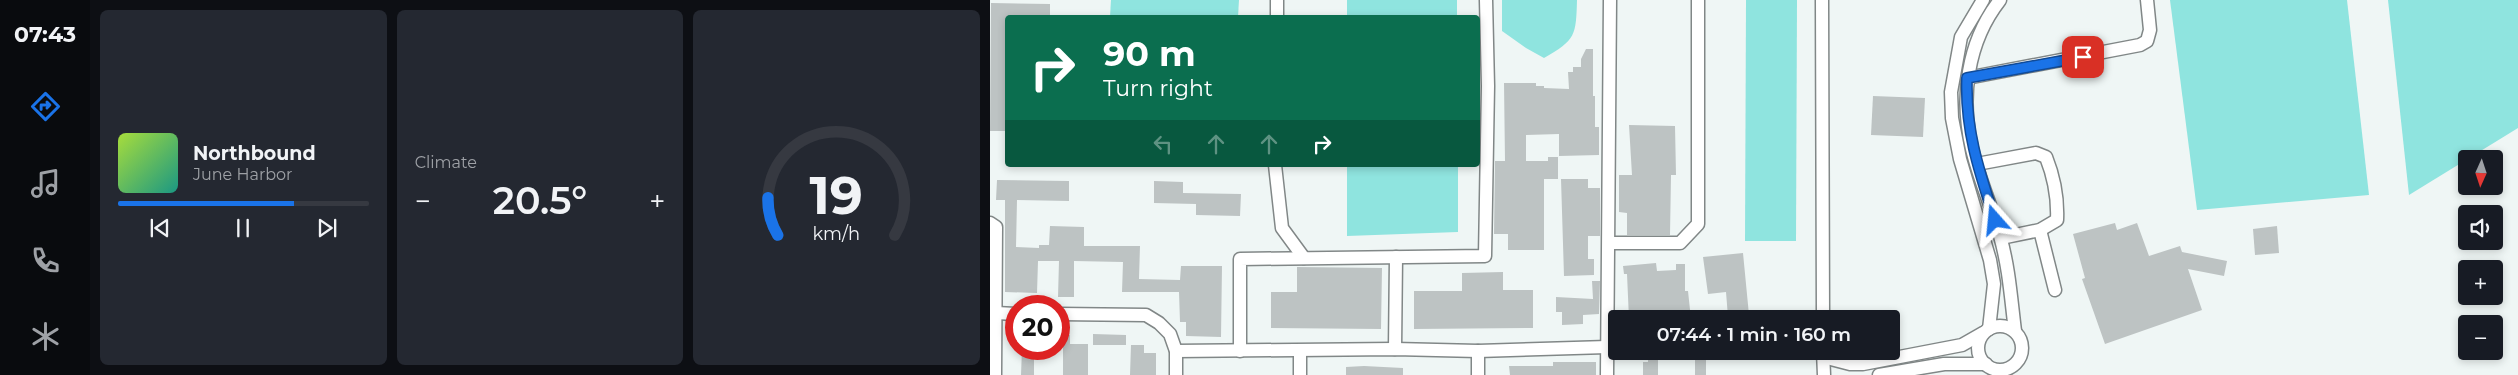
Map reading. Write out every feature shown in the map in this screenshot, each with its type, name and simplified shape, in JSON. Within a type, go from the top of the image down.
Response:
[{"type":"street","points":[[1277,0],[1277,15]]},
{"type":"street","points":[[1240,351],[1240,258],[1485,256],[1488,86],[1486,0]]},
{"type":"street","points":[[1609,310],[1610,0]]},
{"type":"street","points":[[1610,243],[1680,243],[1698,224],[1698,0]]},
{"type":"street","points":[[1822,0],[1823,310]]},
{"type":"street","points":[[1983,0],[1961,37],[1951,92],[1952,118],[1960,159],[1990,260],[1994,284],[1986,331],[1980,339],[1978,353],[1990,369]]},
{"type":"street","points":[[2000,0],[1981,31],[1972,54],[1967,78],[1966,98],[1971,140],[2000,238],[2010,285],[2015,331],[2022,342],[2021,356],[2011,375]]},
{"type":"street","points":[[1967,78],[2140,45],[2147,41],[2150,30],[2147,0]]},
{"type":"street","points":[[1977,164],[2036,153],[2046,156],[2058,206],[2057,220],[2040,230],[2000,238]]},
{"type":"street","points":[[1276,167],[1282,228],[1304,258]]},
{"type":"street","points":[[990,223],[996,227],[995,375]]},
{"type":"street","points":[[2040,230],[2055,290]]},
{"type":"street","points":[[1395,349],[1396,257]]},
{"type":"street","points":[[996,313],[1005,313]]},
{"type":"street","points":[[1070,314],[1146,315],[1159,322],[1170,334],[1176,351],[1176,375]]},
{"type":"street","points":[[1900,357],[1962,345],[1986,331],[2002,326],[2015,331]]},
{"type":"street","points":[[1176,351],[1395,349],[1478,351],[1608,347]]},
{"type":"street","points":[[1300,351],[1300,375]]},
{"type":"street","points":[[1478,351],[1478,375]]},
{"type":"street","points":[[1608,360],[1608,375]]},
{"type":"street","points":[[1823,360],[1824,375]]},
{"type":"street","points":[[1839,360],[1850,364],[1863,364],[1884,360]]},
{"type":"street","points":[[1879,375],[1944,364],[2005,369],[2017,362]]},
{"type":"shaded area","points":[[1111,0],[1239,0],[1238,15],[1110,15]]},
{"type":"shaded area","points":[[1347,0],[1457,0],[1457,15],[1347,15]]},
{"type":"shaded area","points":[[1502,0],[1577,0],[1575,29],[1563,46],[1544,58],[1502,31]]},
{"type":"shaded area","points":[[1746,0],[1797,0],[1796,241],[1745,241]]},
{"type":"shaded area","points":[[2170,0],[2347,0],[2369,195],[2197,210]]},
{"type":"shaded area","points":[[2388,0],[2518,0],[2518,128],[2482,150],[2458,150],[2458,165],[2409,195]]},
{"type":"shaded area","points":[[1347,167],[1458,167],[1458,232],[1347,236]]},
{"type":"building","points":[[991,3],[1050,4],[1050,15],[1005,15],[1005,131],[990,131]]},
{"type":"building","points":[[1586,49],[1593,49],[1593,96],[1595,96],[1595,127],[1599,127],[1599,155],[1559,156],[1559,134],[1526,135],[1526,161],[1548,161],[1548,157],[1558,157],[1558,179],[1544,179],[1544,250],[1508,250],[1508,234],[1494,234],[1495,161],[1505,161],[1504,83],[1536,83],[1536,86],[1544,86],[1544,88],[1569,89],[1568,72],[1573,72],[1573,67],[1581,67],[1581,59]]},
{"type":"building","points":[[1873,96],[1925,98],[1923,137],[1871,135]]},
{"type":"building","points":[[1629,125],[1675,126],[1676,175],[1671,175],[1670,235],[1627,235],[1627,213],[1619,212],[1619,175],[1632,175]]},
{"type":"building","points":[[1561,179],[1588,179],[1588,188],[1600,188],[1600,236],[1588,236],[1588,259],[1594,259],[1594,275],[1564,276]]},
{"type":"building","points":[[997,180],[1069,181],[1069,201],[1017,200],[1016,247],[1039,248],[1039,245],[1049,245],[1050,226],[1084,227],[1084,246],[1140,246],[1139,279],[1180,280],[1181,266],[1222,266],[1221,337],[1186,336],[1186,322],[1180,322],[1179,292],[1122,292],[1123,262],[1074,261],[1074,297],[1070,297],[1070,295],[1058,295],[1059,261],[1038,261],[1037,293],[1005,292],[1005,200],[996,200]]},
{"type":"building","points":[[1154,181],[1183,182],[1183,193],[1241,194],[1240,216],[1196,215],[1196,204],[1154,203]]},
{"type":"building","points":[[2115,223],[2117,230],[2137,223],[2149,256],[2180,246],[2182,252],[2227,261],[2224,276],[2188,269],[2202,310],[2105,344],[2082,279],[2085,278],[2073,234]]},
{"type":"building","points":[[2277,226],[2279,253],[2255,255],[2253,229]]},
{"type":"building","points":[[1743,253],[1749,310],[1727,310],[1726,292],[1708,294],[1703,257]]},
{"type":"building","points":[[1656,263],[1657,271],[1676,270],[1676,264],[1685,264],[1685,291],[1688,291],[1690,310],[1629,310],[1627,274],[1624,274],[1623,266]]},
{"type":"building","points":[[1297,267],[1382,268],[1381,329],[1271,328],[1271,292],[1297,292]]},
{"type":"building","points":[[1503,272],[1503,290],[1533,290],[1533,328],[1414,329],[1414,291],[1462,291],[1462,273]]},
{"type":"building","points":[[1592,281],[1600,281],[1599,314],[1583,315],[1583,324],[1562,325],[1562,312],[1556,312],[1556,297],[1593,299]]},
{"type":"building","points":[[1093,334],[1126,335],[1126,345],[1093,345]]},
{"type":"building","points":[[1070,344],[1088,344],[1088,375],[1063,375],[1063,360],[1070,360]]},
{"type":"building","points":[[1131,345],[1144,345],[1144,353],[1156,353],[1156,375],[1130,375]]},
{"type":"building","points":[[1022,360],[1034,360],[1034,375],[1021,375]]},
{"type":"building","points":[[1648,360],[1658,360],[1658,375],[1643,375],[1643,362],[1648,362]]},
{"type":"building","points":[[1695,360],[1706,360],[1706,375],[1695,375]]},
{"type":"building","points":[[1553,362],[1596,362],[1596,375],[1510,375],[1509,366],[1553,366]]},
{"type":"building","points":[[1346,367],[1403,368],[1403,375],[1346,375]]},
{"type":"route","points":[[1995,220],[1972,148],[1966,98],[1967,78],[2083,57]]}]
